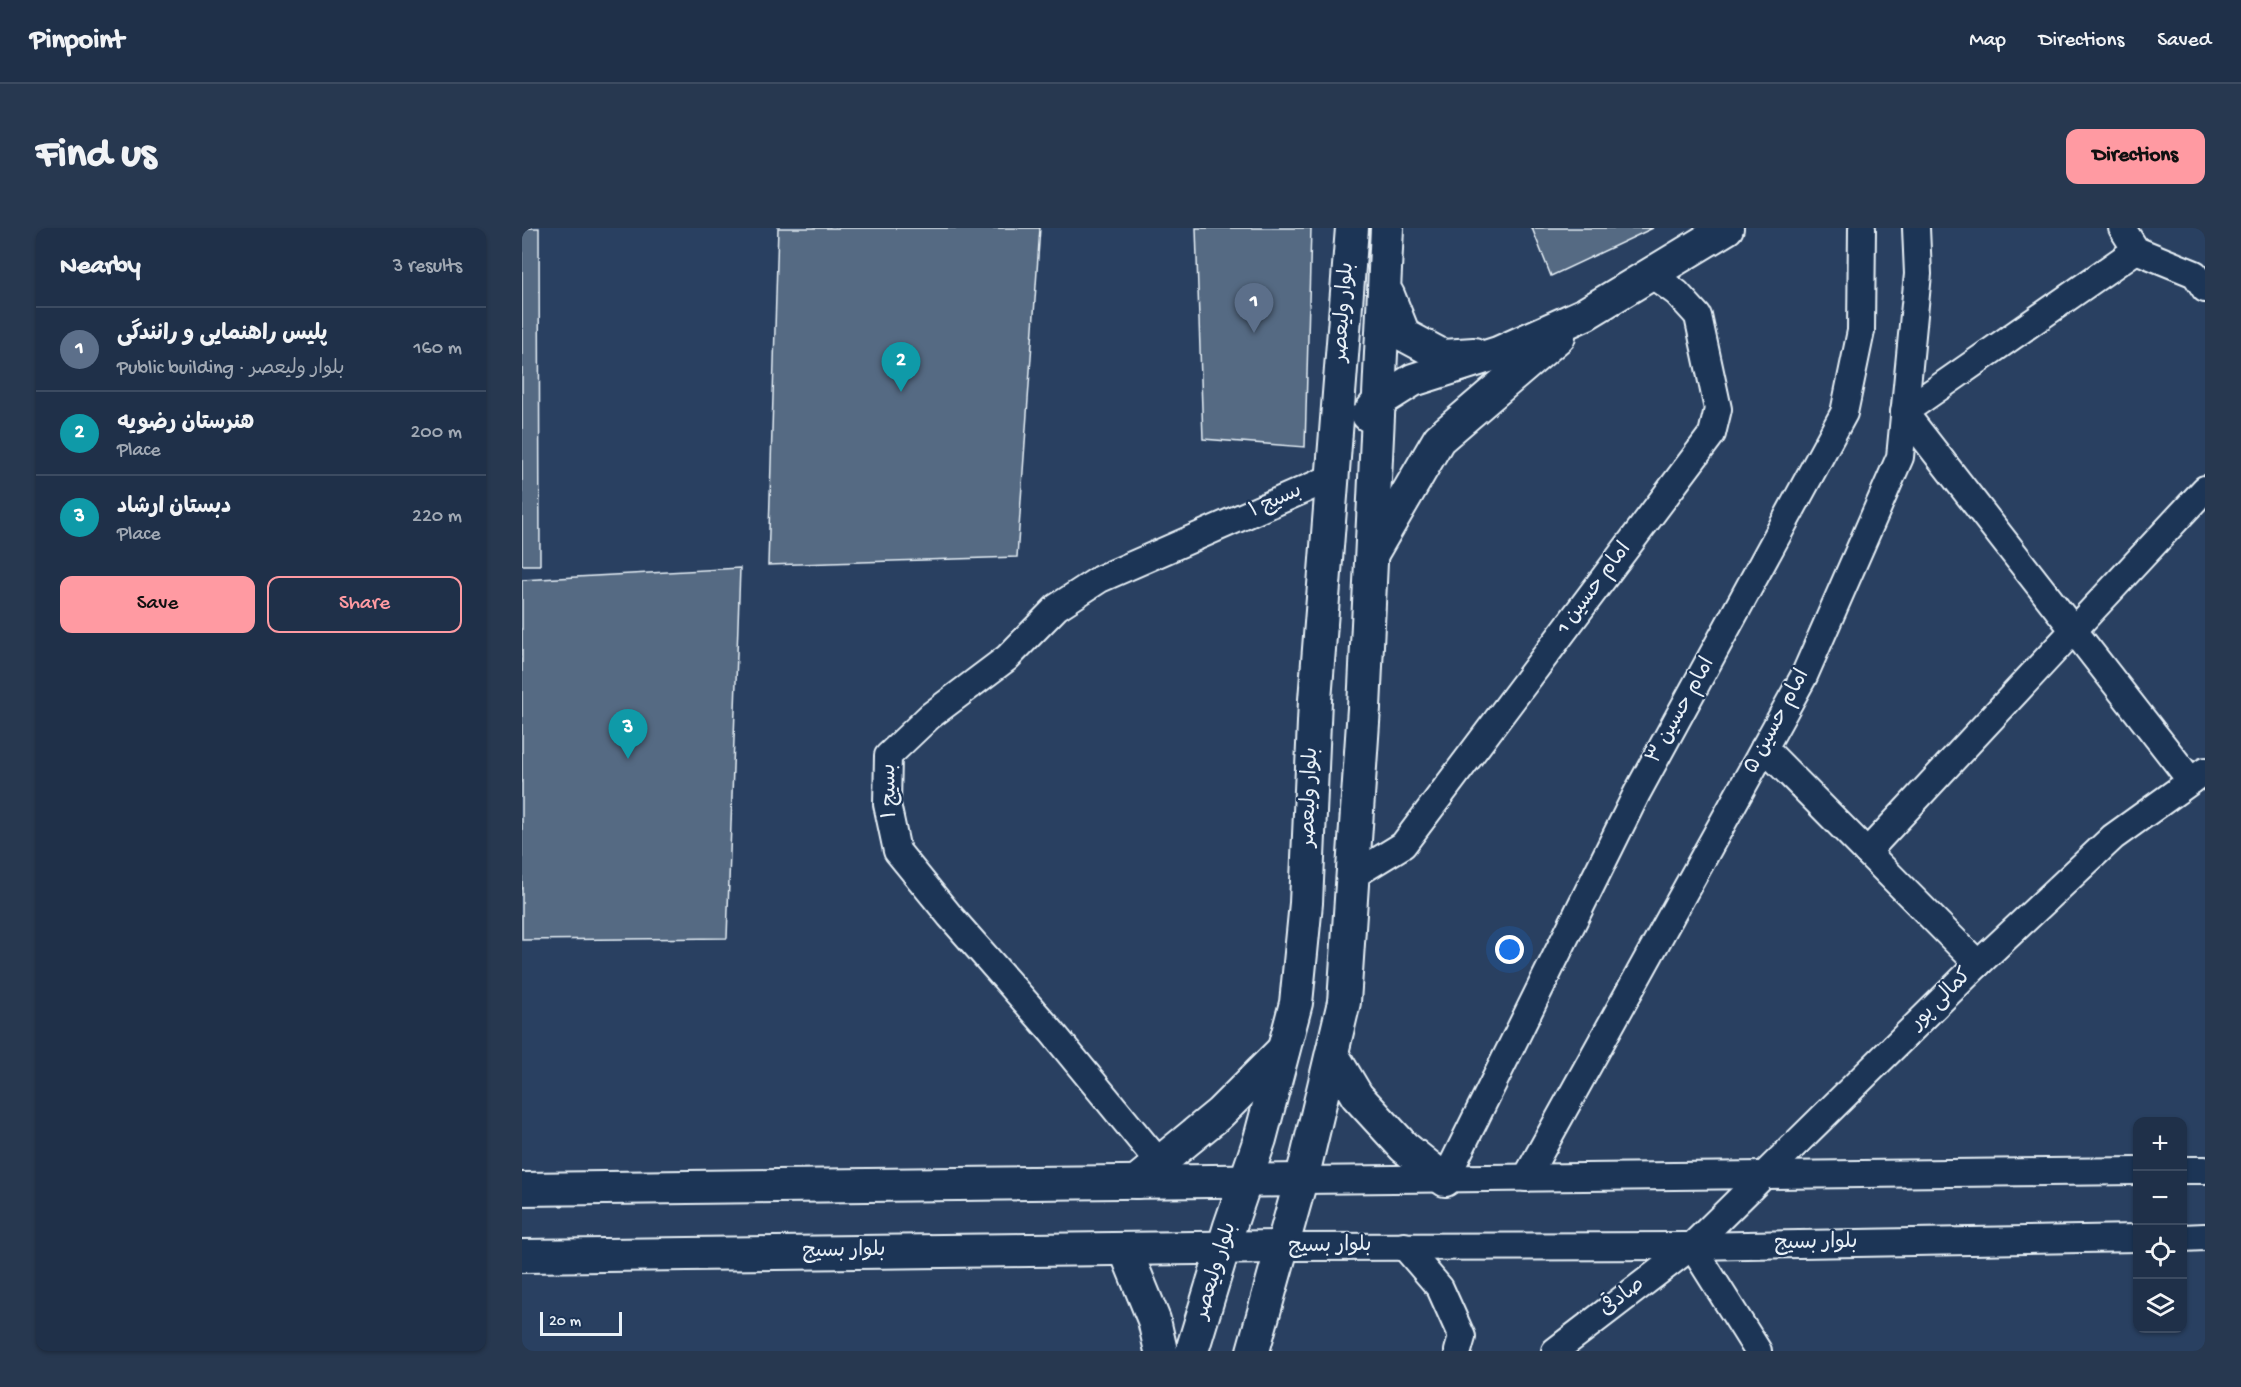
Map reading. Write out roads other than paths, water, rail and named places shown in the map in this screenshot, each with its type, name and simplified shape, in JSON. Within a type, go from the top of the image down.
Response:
[{"type":"street","name":"بلوار ولیعصر","points":[[1192,1351],[1247,1181],[1296,1003],[1306,903],[1315,700],[1352,228]]},
{"type":"street","name":"بلوار ولیعصر","points":[[1253,1351],[1301,1180],[1344,1002],[1354,875],[1387,228]]},
{"type":"street","points":[[1333,466],[1378,402],[1413,380],[1498,353],[1585,314],[1727,228]]},
{"type":"street","name":"امام حسین ۳","points":[[1445,1180],[1637,793],[1844,413],[1861,331],[1862,228]]},
{"type":"street","name":"امام حسین ۵","points":[[1526,1178],[1804,676],[1900,457],[1918,274],[1916,228]]},
{"type":"street","points":[[2122,228],[2136,250],[2200,281]]},
{"type":"street","points":[[2136,250],[1904,412],[2074,629],[2198,776]]},
{"type":"street","name":"امام حسین 1","points":[[1354,875],[1402,845],[1712,434],[1718,409],[1698,316],[1677,293],[1651,274]]},
{"type":"street","points":[[1384,284],[1404,335],[1443,356],[1498,353]]},
{"type":"street","points":[[1371,555],[1439,439],[1585,314]]},
{"type":"street","name":"بسیج ۱","points":[[1157,1176],[1052,1032],[950,916],[897,851],[887,804],[888,756],[930,716],[1006,658],[1057,607],[1100,579],[1333,466]]},
{"type":"street","points":[[1867,852],[2205,489]]},
{"type":"street","points":[[1764,748],[1978,964]]},
{"type":"street","name":"کمالی پور","points":[[1692,1246],[1978,964],[2113,837],[2198,776]]},
{"type":"street","points":[[1157,1176],[1284,1050]]},
{"type":"street","points":[[1332,1054],[1357,1096],[1404,1147],[1445,1180]]},
{"type":"street","points":[[2187,1170],[2205,1170]]},
{"type":"street","points":[[522,1189],[1157,1176],[1247,1181],[1445,1180],[2133,1171]]},
{"type":"street","points":[[2187,1238],[2205,1237]]},
{"type":"street","name":"بلوار بسیج","points":[[522,1256],[1282,1247],[1692,1246],[2133,1238]]},
{"type":"street","points":[[1404,1246],[1440,1288],[1462,1337],[1458,1351]]},
{"type":"street","points":[[1692,1246],[1758,1351]]},
{"type":"street","name":"صادقی","points":[[1555,1351],[1692,1246]]},
{"type":"street","points":[[1125,1249],[1154,1320],[1161,1351]]},
{"type":"place","name":"پلیس راهنمایی و رانندگی","points":[[1254,333]]},
{"type":"place","name":"هنرستان رضویه","points":[[901,392]]},
{"type":"place","name":"دبستان ارشاد","points":[[628,759]]}]
